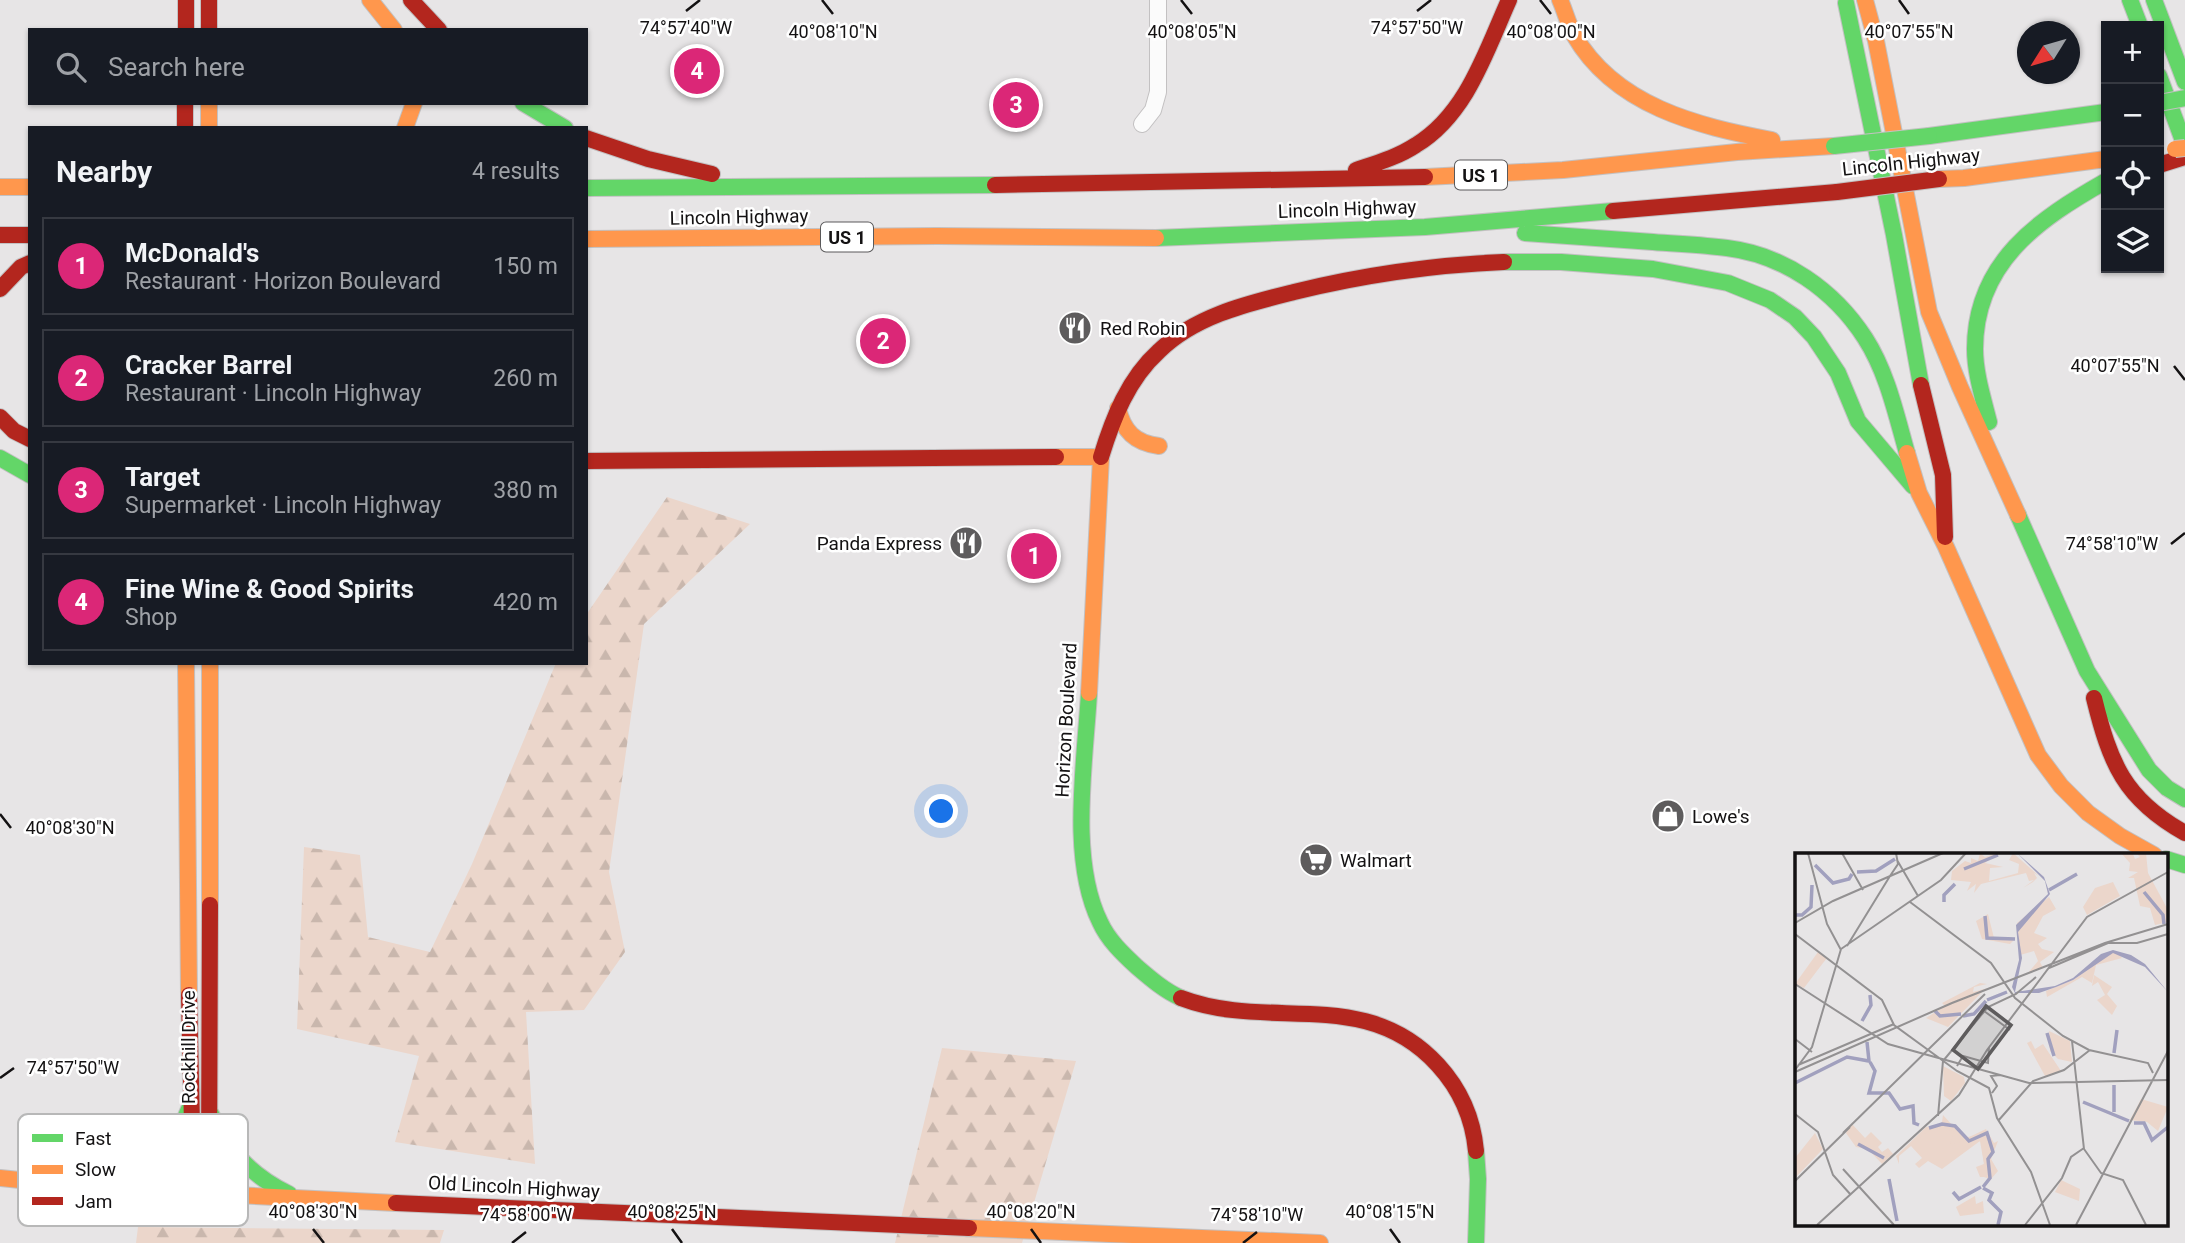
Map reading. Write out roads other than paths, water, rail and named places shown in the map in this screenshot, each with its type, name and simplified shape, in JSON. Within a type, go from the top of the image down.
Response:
[{"type":"main road","points":[[186,0],[186,28]]},
{"type":"main road","points":[[209,0],[209,28]]},
{"type":"main road","points":[[370,0],[392,28]]},
{"type":"main road","points":[[411,0],[437,28]]},
{"type":"main road","points":[[1243,178],[1354,170],[1378,164],[1415,148],[1444,124],[1461,102],[1509,0]]},
{"type":"main road","points":[[1560,0],[1565,17],[1582,47],[1605,75],[1634,97],[1667,113],[1720,130],[1781,141],[1834,146]]},
{"type":"main road","points":[[1846,0],[1894,235],[1917,370],[1943,475],[1945,547]]},
{"type":"main road","points":[[1865,0],[1876,41],[1929,312],[2087,671],[2149,770],[2167,788],[2185,799]]},
{"type":"main road","points":[[2130,0],[2138,21]]},
{"type":"main road","points":[[2154,0],[2185,82]]},
{"type":"main road","points":[[2161,84],[2180,149],[2164,160]]},
{"type":"main road","points":[[2164,102],[2185,98]]},
{"type":"main road","points":[[185,105],[185,126]]},
{"type":"main road","points":[[209,105],[209,126]]},
{"type":"main road","points":[[407,126],[414,105]]},
{"type":"main road","points":[[526,105],[562,126]]},
{"type":"main road","name":"Lincoln Highway","points":[[588,188],[1037,185],[1243,178],[1347,179],[1480,175],[1834,146],[2101,113]]},
{"type":"main road","points":[[588,139],[671,166],[774,186]]},
{"type":"main road","name":"Lincoln Highway","points":[[588,239],[950,236],[1107,239],[1425,227],[1837,192],[2101,160]]},
{"type":"main road","points":[[2000,473],[1977,372],[1976,328],[1982,308],[1996,273],[2023,237],[2061,207],[2101,184]]},
{"type":"main road","points":[[0,187],[28,187]]},
{"type":"main road","points":[[1425,227],[1705,244],[1751,253],[1791,268],[1828,293],[1866,339],[1884,375],[1919,493],[2031,741],[2047,768],[2067,793],[2099,822],[2150,853]]},
{"type":"main road","points":[[0,235],[28,235]]},
{"type":"main road","name":"Horizon Boulevard","points":[[1476,1243],[1478,1153],[1469,1115],[1447,1074],[1415,1041],[1376,1021],[1338,1014],[1226,1010],[1176,996],[1134,965],[1101,926],[1086,884],[1081,846],[1101,457],[1118,408],[1137,374],[1173,338],[1203,321],[1270,298],[1359,276],[1441,265],[1529,260],[1620,265],[1728,282],[1787,310],[1806,325],[1823,347],[1859,422],[1919,493]]},
{"type":"main road","points":[[0,289],[21,267],[28,264]]},
{"type":"main road","points":[[1118,408],[1120,420],[1129,435],[1147,445],[1159,446]]},
{"type":"main road","points":[[0,417],[14,431],[28,438]]},
{"type":"main road","points":[[588,461],[1101,457]]},
{"type":"main road","points":[[0,458],[28,474]]},
{"type":"main road","name":"Rockhill Drive","points":[[186,665],[192,1114]]},
{"type":"main road","name":"Rockhill Drive","points":[[209,1114],[210,665]]},
{"type":"main road","points":[[2087,671],[2108,751],[2123,779],[2158,818],[2185,833]]},
{"type":"main road","points":[[2168,860],[2185,865]]},
{"type":"main road","points":[[186,1114],[192,1097]]},
{"type":"main road","points":[[209,1110],[211,1114]]},
{"type":"main road","points":[[248,1169],[262,1181],[297,1198]]},
{"type":"main road","name":"Old Lincoln Highway","points":[[0,1178],[18,1180]]},
{"type":"main road","name":"Old Lincoln Highway","points":[[248,1195],[1320,1243]]},
{"type":"street","points":[[1142,124],[1153,110],[1158,92],[1158,0]]},
{"type":"place","name":"Fine Wine & Good Spirits","points":[[697,71]]},
{"type":"place","name":"Target","points":[[1016,105]]},
{"type":"place","name":"Red Robin","points":[[1075,328]]},
{"type":"place","name":"Cracker Barrel","points":[[883,341]]},
{"type":"place","name":"Panda Express","points":[[966,543]]},
{"type":"place","name":"McDonald's","points":[[1034,556]]},
{"type":"place","name":"Lowe's","points":[[1668,816]]},
{"type":"place","name":"Walmart","points":[[1316,860]]}]
